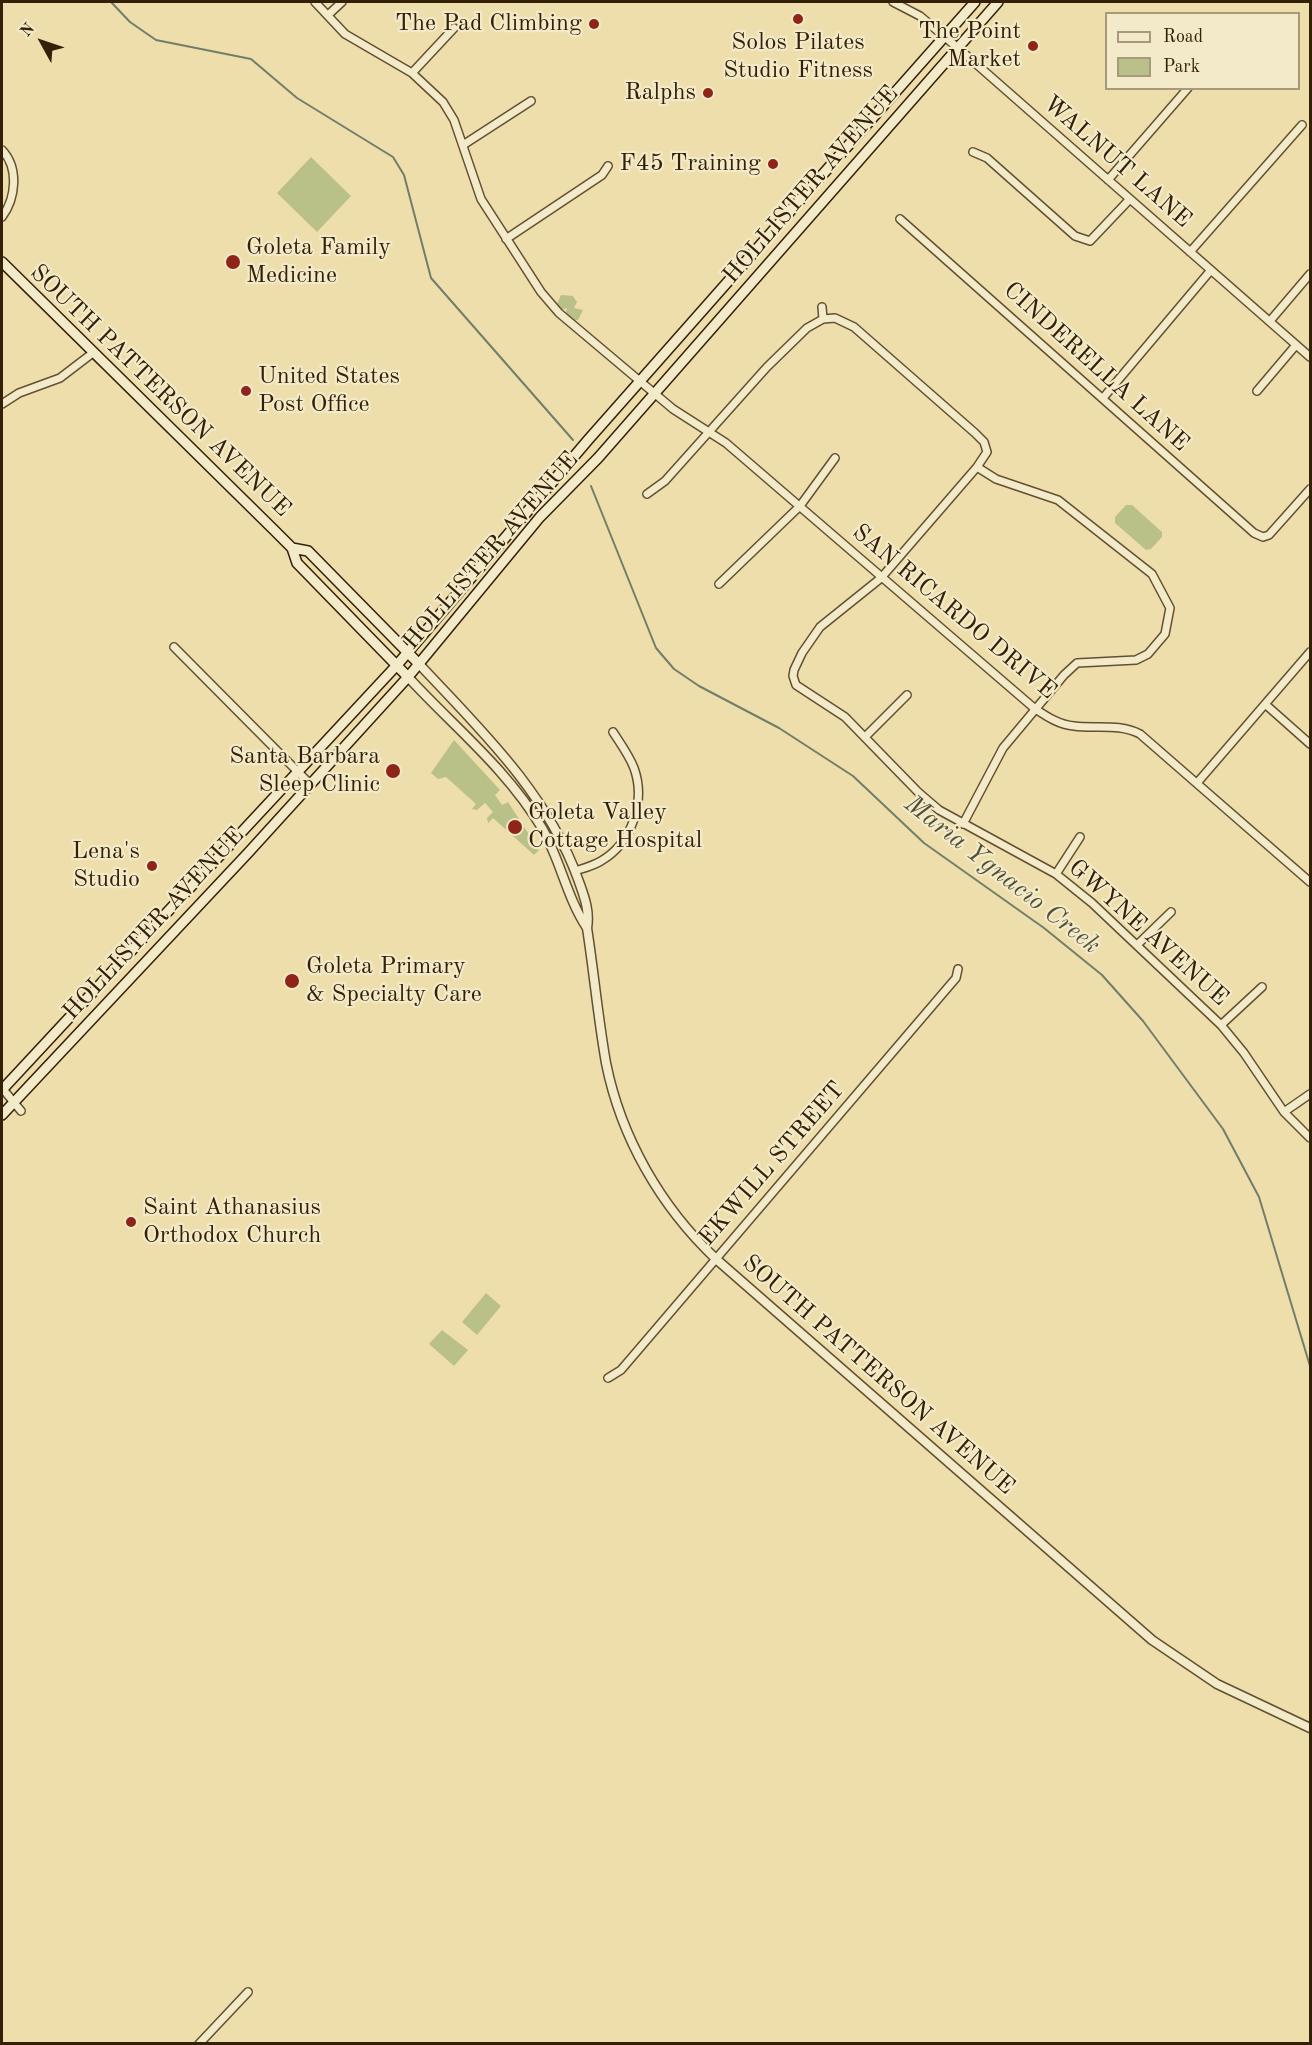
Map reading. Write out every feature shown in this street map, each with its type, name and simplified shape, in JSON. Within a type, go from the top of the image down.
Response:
[{"type":"main road","name":"HOLLISTER AVENUE","points":[[2,1089],[397,665],[588,440],[975,2]]},
{"type":"main road","name":"HOLLISTER AVENUE","points":[[2,1115],[408,677],[540,517],[598,458],[998,2]]},
{"type":"main road","name":"SOUTH PATTERSON AVENUE","points":[[2,262],[292,548],[297,563],[408,677]]},
{"type":"main road","name":"SOUTH PATTERSON AVENUE","points":[[292,548],[308,551],[419,664]]},
{"type":"street","name":"SAN RICARDO DRIVE","points":[[315,2],[345,34],[412,73],[443,102],[454,120],[464,145],[481,199],[541,292],[559,313],[654,394],[726,443],[1034,708],[1053,720],[1072,726],[1130,728],[1140,734],[1311,882]]},
{"type":"street","points":[[328,15],[342,2]]},
{"type":"street","name":"WALNUT LANE","points":[[893,2],[920,16],[944,36],[1311,357]]},
{"type":"street","points":[[412,73],[454,28]]},
{"type":"street","points":[[1108,180],[1186,90]]},
{"type":"street","points":[[464,145],[531,101]]},
{"type":"street","points":[[1190,252],[1302,124]]},
{"type":"street","points":[[2,150],[6,154],[14,182],[14,192],[2,217]]},
{"type":"street","points":[[973,152],[987,158],[1075,236],[1090,241],[1129,200]]},
{"type":"street","points":[[506,239],[602,175],[608,166]]},
{"type":"street","name":"CINDERELLA LANE","points":[[900,219],[1254,533],[1263,537],[1269,535],[1311,489]]},
{"type":"street","points":[[1103,398],[1211,270]]},
{"type":"street","points":[[1270,321],[1311,274]]},
{"type":"street","points":[[822,307],[823,319]]},
{"type":"street","points":[[647,494],[665,481],[767,367],[807,328],[823,319],[835,318],[854,327],[975,433],[984,442],[987,452],[977,467],[881,578]]},
{"type":"street","points":[[1257,391],[1296,345]]},
{"type":"street","points":[[2,404],[19,393],[60,378],[94,352]]},
{"type":"street","points":[[719,584],[800,506],[835,458]]},
{"type":"street","points":[[963,824],[1003,748],[1034,708],[1077,663],[1136,660],[1148,654],[1165,634],[1170,608],[1152,574],[1058,500],[996,479],[977,467]]},
{"type":"street","name":"GWYNE AVENUE","points":[[881,578],[820,627],[802,653],[793,676],[799,688],[845,717],[918,792],[939,810],[1056,874],[1092,903],[1221,1025],[1244,1053],[1284,1112],[1311,1138]]},
{"type":"street","points":[[174,647],[310,784]]},
{"type":"street","points":[[1197,783],[1311,652]]},
{"type":"street","name":"SOUTH PATTERSON AVENUE","points":[[419,664],[486,734],[524,781],[565,846],[589,913],[587,928],[607,1066],[625,1125],[663,1198],[688,1230],[717,1259],[1152,1640],[1217,1684],[1311,1728]]},
{"type":"street","name":"SOUTH PATTERSON AVENUE","points":[[408,677],[479,748],[527,805],[554,853],[578,915],[587,928]]},
{"type":"street","points":[[866,736],[907,695]]},
{"type":"street","points":[[1265,704],[1311,744]]},
{"type":"street","points":[[575,871],[603,861],[612,853],[626,838],[635,817],[639,792],[634,768],[612,732]]},
{"type":"street","points":[[1056,874],[1080,837]]},
{"type":"street","points":[[1137,945],[1171,912]]},
{"type":"street","name":"EKWILL STREET","points":[[608,1378],[621,1370],[717,1259],[956,978],[958,969]]},
{"type":"street","points":[[1221,1025],[1262,987]]},
{"type":"street","points":[[2,1089],[21,1111]]},
{"type":"street","points":[[1284,1112],[1311,1094]]},
{"type":"street","points":[[199,2043],[248,1992]]},
{"type":"green space","points":[[311,157],[351,196],[317,232],[277,193]]},
{"type":"green space","points":[[561,295],[573,296],[577,302],[574,308],[583,310],[578,320],[573,321],[565,315],[567,308],[561,310],[557,304]]},
{"type":"green space","points":[[1126,505],[1132,505],[1162,532],[1162,537],[1151,549],[1146,550],[1115,523],[1115,517]]},
{"type":"green space","points":[[454,740],[500,790],[495,795],[502,805],[508,802],[539,850],[534,855],[493,818],[488,823],[487,818],[493,812],[485,803],[477,810],[472,809],[476,804],[446,777],[438,779],[431,773]]},
{"type":"green space","points":[[486,1293],[501,1306],[477,1335],[462,1322]]},
{"type":"green space","points":[[442,1330],[468,1350],[454,1366],[429,1344]]},
{"type":"waterway","name":"Maria Ygnacio Creek","points":[[111,2],[130,22],[156,40],[251,59],[297,98],[393,157],[404,175],[431,278],[573,440]]},
{"type":"waterway","name":"Maria Ygnacio Creek","points":[[591,486],[656,648],[674,669],[699,686],[779,728],[853,776],[924,843],[1044,928],[1102,975],[1143,1021],[1223,1129],[1259,1197],[1310,1366]]},
{"type":"place","name":"Solos Pilates Studio Fitness","points":[[798,19]]},
{"type":"place","name":"The Pad Climbing","points":[[594,24]]},
{"type":"place","name":"The Point Market","points":[[1033,46]]},
{"type":"place","name":"Ralphs","points":[[708,93]]},
{"type":"place","name":"F45 Training","points":[[773,164]]},
{"type":"place","name":"Goleta Family Medicine","points":[[233,262]]},
{"type":"place","name":"United States Post Office","points":[[246,391]]},
{"type":"place","name":"Santa Barbara Sleep Clinic","points":[[393,771]]},
{"type":"place","name":"Goleta Valley Cottage Hospital","points":[[515,827]]},
{"type":"place","name":"Lena's Studio","points":[[152,866]]},
{"type":"place","name":"Goleta Primary & Specialty Care","points":[[292,981]]},
{"type":"place","name":"Saint Athanasius Orthodox Church","points":[[131,1222]]}]
